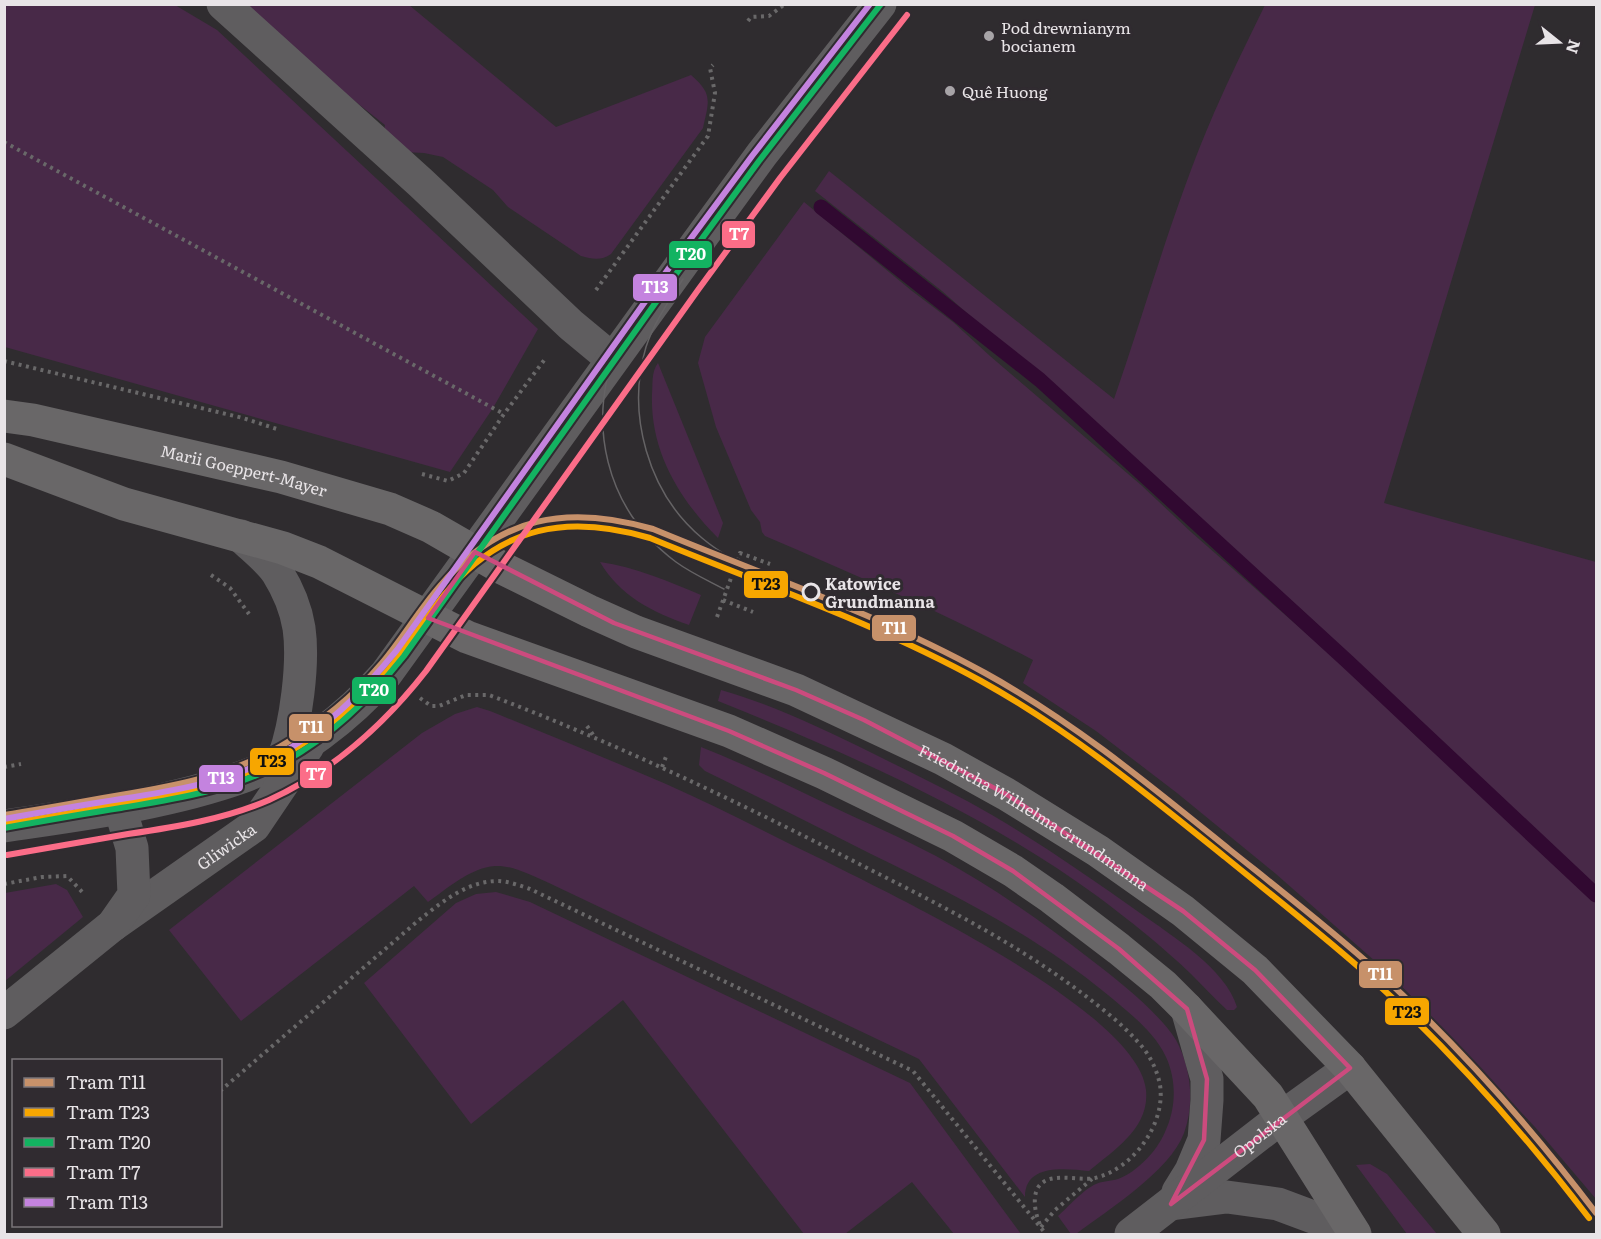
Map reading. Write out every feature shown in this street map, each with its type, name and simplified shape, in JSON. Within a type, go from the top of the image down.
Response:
[{"type":"main road","name":"Marii Goeppert-Mayer","points":[[4,416],[33,420],[281,477],[360,499],[408,517],[475,552]]},
{"type":"main road","points":[[4,459],[124,504],[283,548],[319,562],[486,645],[729,731],[814,768],[953,836],[1013,871],[1052,898],[1163,985],[1268,1096],[1354,1233]]},
{"type":"main road","name":"Friedricha Wilhelma Grundmanna","points":[[475,552],[562,599],[614,623],[796,690],[844,711],[942,759],[1006,794],[1098,851],[1183,911],[1255,970],[1350,1068],[1484,1234]]},
{"type":"street","points":[[223,4],[422,183],[571,325],[612,359]]},
{"type":"street","name":"Gliwicka","points":[[4,826],[177,797],[244,777],[312,740],[344,717],[386,674],[762,154],[880,4]]},
{"type":"street","points":[[241,536],[276,571],[295,610],[299,629],[299,677],[296,707],[290,741],[284,756]]},
{"type":"street","name":"Gliwicka","points":[[4,1013],[114,925],[254,826],[312,740]]},
{"type":"street","name":"Gliwicka","points":[[114,925],[134,895],[132,848],[120,808]]},
{"type":"street","name":"Opolska","points":[[1171,1204],[1191,1171],[1204,1140],[1207,1079],[1187,1009]]},
{"type":"street","name":"Opolska","points":[[1131,1234],[1282,1117],[1350,1068]]},
{"type":"street","name":"Opolska","points":[[1171,1204],[1227,1197],[1278,1204],[1354,1233]]},
{"type":"path","points":[[748,21],[751,17],[769,16],[785,4]]},
{"type":"path","points":[[415,472],[448,481],[464,473],[504,414],[708,136],[715,93],[710,68],[713,65]]},
{"type":"path","points":[[4,142],[504,414]]},
{"type":"path","points":[[4,361],[243,418],[286,432]]},
{"type":"path","points":[[753,612],[723,600],[740,553],[770,564]]},
{"type":"path","points":[[208,573],[230,588],[253,617]]},
{"type":"path","points":[[420,699],[431,705],[439,706],[466,695],[489,695],[662,767],[964,918],[1016,948],[1068,983],[1109,1015],[1139,1042],[1152,1061],[1160,1085],[1160,1109],[1154,1129],[1149,1138],[1124,1163],[1092,1179],[1055,1210],[1041,1227]]},
{"type":"path","points":[[4,767],[21,764]]},
{"type":"path","points":[[4,884],[42,877],[67,876],[87,897]]},
{"type":"path","points":[[222,1089],[419,920],[473,885],[499,881],[530,889],[913,1071],[1046,1234]]},
{"type":"path","points":[[1041,1227],[1035,1204],[1037,1190],[1041,1184],[1053,1178],[1092,1179]]},
{"type":"highlighted area","points":[[475,552],[614,623],[796,690],[864,720],[1006,794],[1183,911],[1255,970],[1350,1068],[1171,1204],[1204,1140],[1207,1079],[1187,1009],[1119,949],[1013,871],[953,836],[824,773],[729,731],[428,618]]},
{"type":"shaded area","points":[[4,5],[175,5],[217,30],[538,329],[493,408],[450,472],[5,347]]},
{"type":"shaded area","points":[[233,5],[409,5],[556,127],[691,75],[703,88],[708,98],[703,128],[611,254],[593,259],[581,256],[508,207],[493,190],[443,157],[404,152],[383,136],[385,125]]},
{"type":"shaded area","points":[[1265,5],[1535,5],[1384,503],[1596,562],[1596,886],[1303,611],[942,291],[815,191],[829,171],[1114,399],[1173,219],[1200,148],[1226,85]]},
{"type":"shaded area","points":[[804,202],[953,322],[1141,485],[1367,687],[1417,737],[1596,902],[1596,1199],[1535,1127],[1392,976],[1276,874],[1177,793],[1096,731],[1023,683],[1033,660],[867,580],[765,536],[760,522],[751,510],[716,427],[698,363],[705,337]]},
{"type":"shaded area","points":[[658,363],[723,523],[718,538],[679,490],[662,454],[656,435],[652,394],[654,370]]},
{"type":"shaded area","points":[[600,562],[639,571],[701,595],[689,625],[638,601],[617,584]]},
{"type":"shaded area","points":[[721,690],[779,710],[835,735],[957,796],[1013,828],[1099,884],[1196,954],[1222,979],[1237,1007],[1234,1010],[1227,1010],[1180,964],[1133,924],[1097,896],[1008,838],[914,787],[816,742],[718,701]]},
{"type":"shaded area","points":[[477,707],[600,756],[705,802],[900,899],[1006,958],[1058,991],[1102,1026],[1133,1059],[1146,1090],[1146,1104],[1136,1127],[1119,1146],[1089,1171],[1059,1169],[1039,1173],[1027,1186],[1025,1197],[919,1059],[549,883],[502,866],[477,870],[428,902],[414,886],[241,1021],[169,930],[422,733],[455,714]]},
{"type":"shaded area","points":[[701,747],[768,776],[957,868],[1037,919],[1138,998],[1160,1019],[1176,1040],[1188,1074],[1190,1110],[1187,1122],[1177,1147],[1166,1161],[1121,1202],[1076,1234],[1071,1234],[1058,1216],[1091,1186],[1118,1179],[1139,1166],[1157,1146],[1169,1123],[1174,1095],[1172,1076],[1166,1057],[1155,1039],[1140,1023],[1081,974],[994,917],[705,771],[699,765]]},
{"type":"shaded area","points":[[56,884],[67,890],[83,917],[5,981],[5,893]]},
{"type":"shaded area","points":[[496,892],[530,902],[910,1083],[1021,1234],[954,1234],[912,1182],[845,1234],[804,1234],[623,1000],[471,1124],[364,983],[456,903],[476,894]]},
{"type":"shaded area","points":[[1370,1164],[1387,1174],[1437,1234],[1407,1234],[1356,1165]]},
{"type":"waterway","points":[[821,207],[1040,380],[1347,661],[1596,895]]},
{"type":"tram line","name":"T13","points":[[4,819],[160,793],[238,773],[274,757],[309,736],[356,696],[397,650],[669,268],[752,156],[870,4]]},
{"type":"tram line","name":"T20","points":[[4,828],[221,788],[259,774],[297,755],[331,731],[362,703],[404,656],[676,274],[759,161],[881,4]]},
{"type":"tram line","name":"T7","points":[[7,855],[182,825],[252,807],[314,775],[335,761],[374,728],[426,671],[780,178],[907,15]]},
{"type":"tram line","points":[[683,279],[653,329],[640,373],[639,399],[646,451],[655,475],[683,520],[718,550],[769,577]]},
{"type":"tram line","points":[[646,294],[624,330],[609,372],[604,403],[603,433],[608,462],[618,490],[632,517],[652,541],[676,562],[724,589]]},
{"type":"tram line","name":"T11","points":[[4,815],[195,780],[260,757],[308,729],[360,687],[390,653],[440,586],[463,562],[486,544],[511,531],[537,522],[564,518],[622,521],[653,529],[904,632],[1018,692],[1112,756],[1305,910],[1407,999],[1492,1087],[1596,1213]]},
{"type":"tram line","name":"T23","points":[[5,824],[198,789],[243,774],[286,754],[327,726],[365,694],[396,661],[445,594],[467,571],[490,553],[513,540],[538,531],[564,527],[591,527],[650,538],[859,622],[941,660],[1014,700],[1076,742],[1196,833],[1371,978],[1458,1063],[1538,1154],[1589,1218]]},
{"type":"place","name":"Pod drewnianym bocianem","points":[[989,36]]},
{"type":"place","name":"Quê Huong","points":[[950,91]]},
{"type":"place","name":"Katowice Grundmanna","points":[[811,592]]}]
